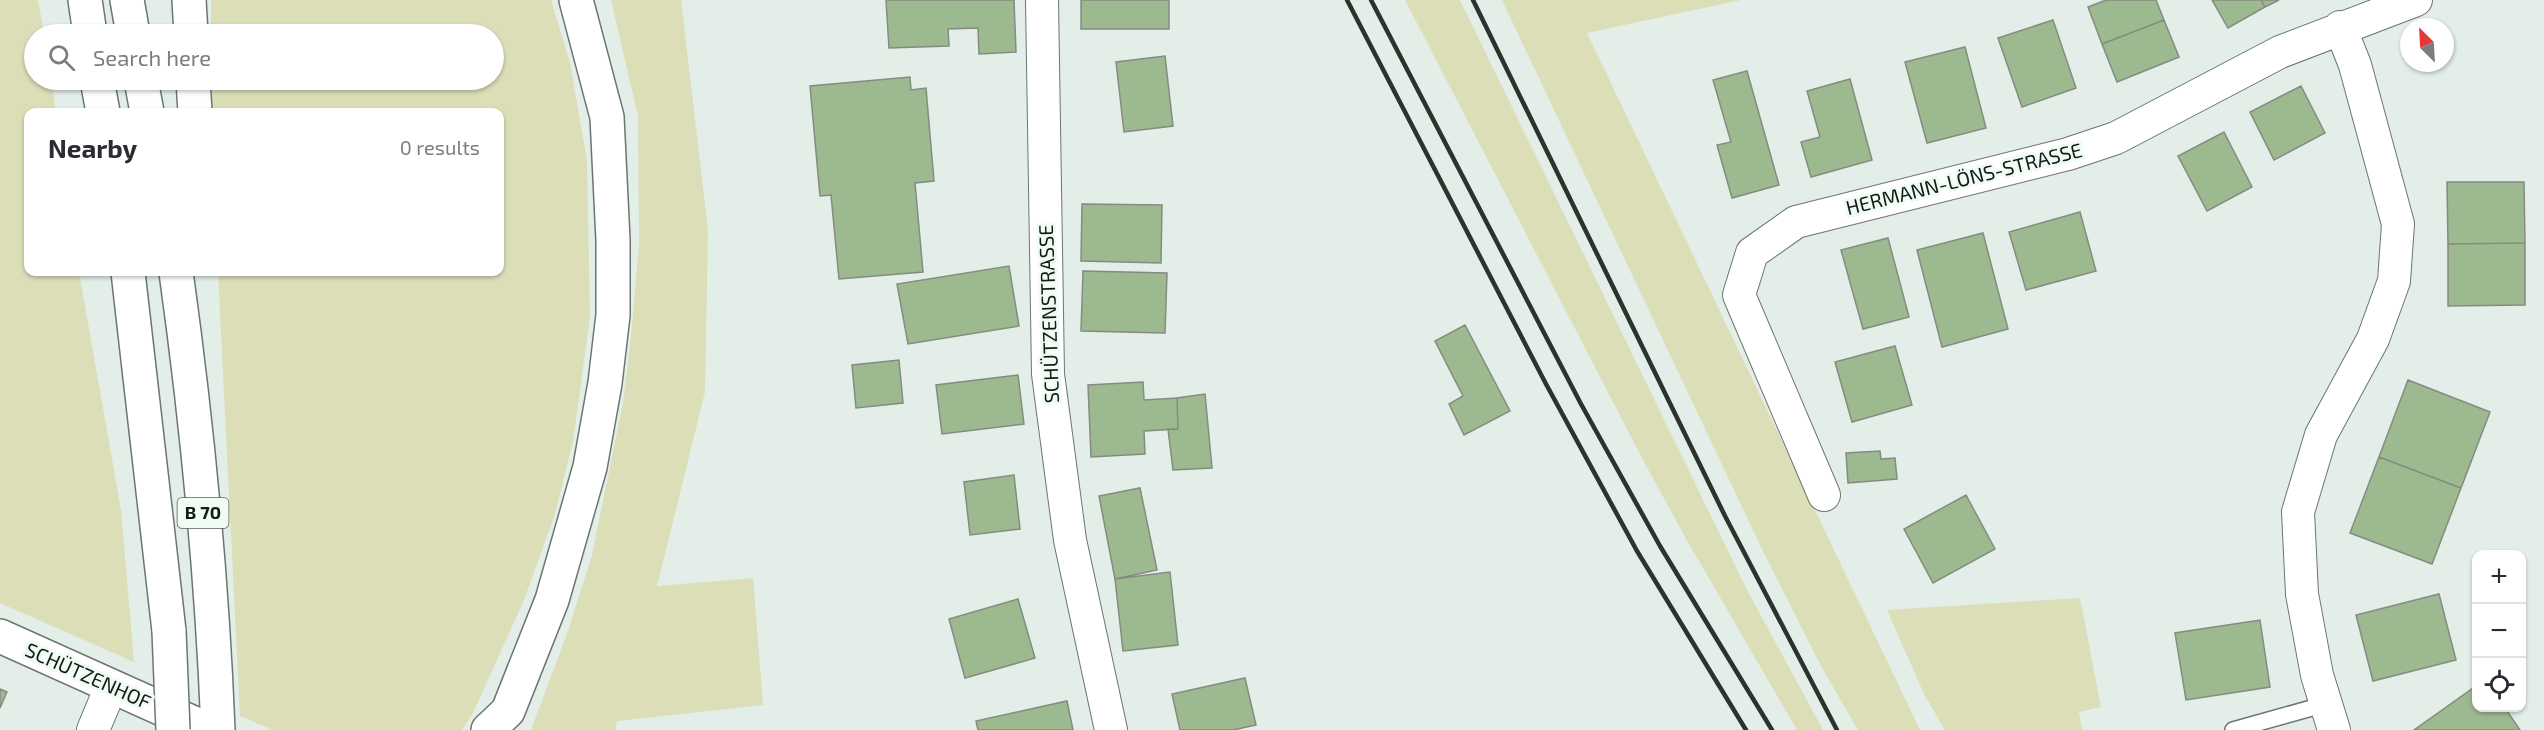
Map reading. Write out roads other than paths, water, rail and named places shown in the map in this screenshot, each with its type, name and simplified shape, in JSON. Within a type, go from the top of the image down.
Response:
[{"type":"main road","points":[[85,0],[89,24]]},
{"type":"main road","points":[[127,0],[131,24]]},
{"type":"main road","points":[[189,0],[190,24]]},
{"type":"main road","points":[[501,724],[552,600],[590,467],[605,383],[613,315],[613,240],[607,117],[576,0]]},
{"type":"main road","points":[[100,90],[102,108]]},
{"type":"main road","points":[[143,90],[146,108]]},
{"type":"main road","points":[[194,90],[195,108]]},
{"type":"main road","name":"B 70","points":[[128,276],[169,631],[173,730]]},
{"type":"main road","name":"B 70","points":[[177,276],[190,373],[215,652],[218,730]]},
{"type":"main road","name":"SCHÜTZENHOF","points":[[0,636],[209,730]]},
{"type":"street","name":"SCHÜTZENSTRASSE","points":[[1041,0],[1048,374],[1070,540],[1111,730]]},
{"type":"street","name":"HERMANN-LÖNS-STRASSE","points":[[1824,495],[1739,295],[1752,253],[1796,222],[2068,153],[2116,138],[2280,52],[2340,27],[2416,0]]},
{"type":"street","points":[[2330,717],[2317,675],[2302,594],[2298,512],[2321,435],[2373,339],[2394,281],[2398,224],[2355,65],[2340,27]]},
{"type":"street","points":[[93,730],[111,687]]},
{"type":"lane","points":[[2233,730],[2330,717]]},
{"type":"railway","points":[[1347,0],[1546,384],[1637,551],[1746,730]]},
{"type":"railway","points":[[1371,0],[1581,404],[1660,546],[1772,730]]},
{"type":"railway","points":[[1473,0],[1725,516],[1837,730]]}]
